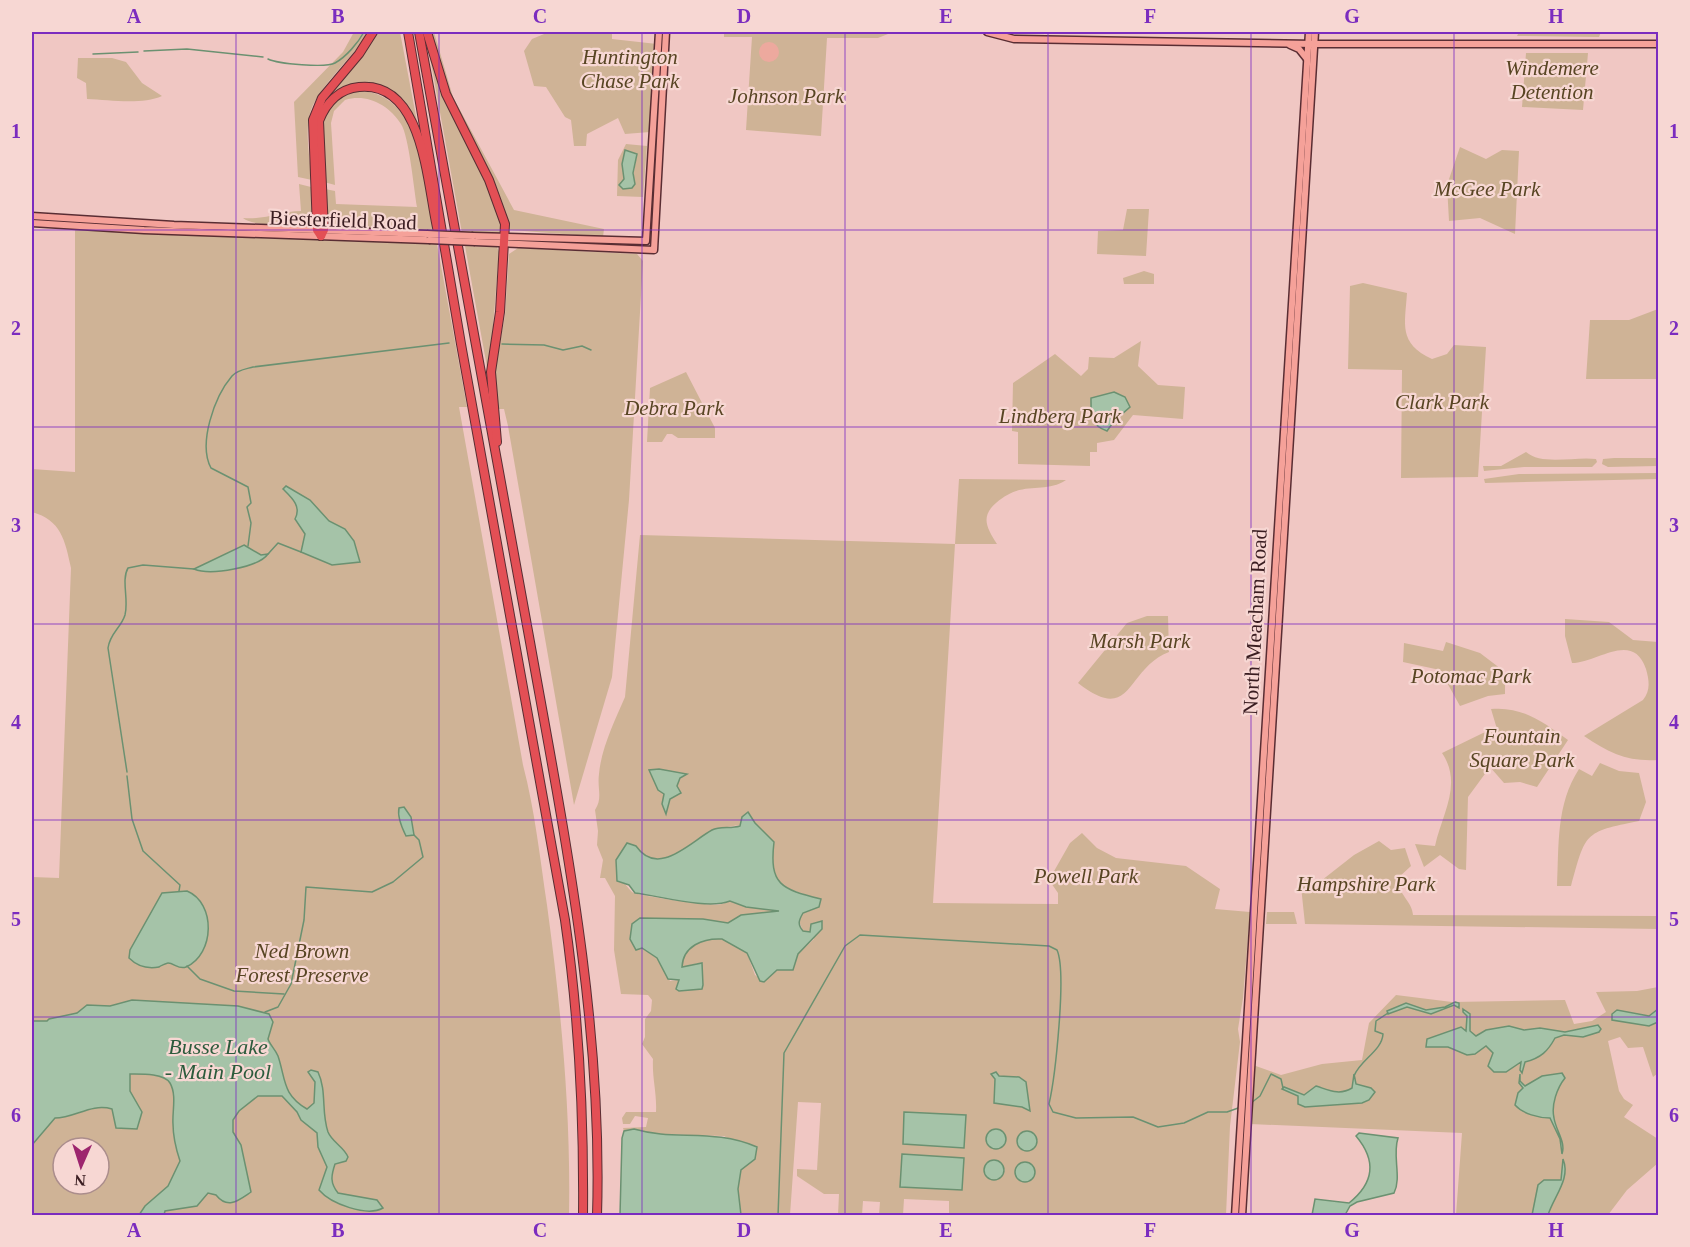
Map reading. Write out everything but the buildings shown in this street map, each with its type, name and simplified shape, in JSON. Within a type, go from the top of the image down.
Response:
[{"type":"highway","points":[[318,175],[312,131],[317,106],[359,54],[373,32]]},
{"type":"highway","points":[[408,32],[449,260],[461,345],[574,978],[582,1076],[583,1215]]},
{"type":"highway","points":[[419,32],[496,452],[586,977],[597,1115],[597,1215]]},
{"type":"highway","points":[[427,32],[446,94],[497,200],[505,224],[501,312],[491,363],[498,433],[496,452]]},
{"type":"highway","points":[[321,232],[318,128],[326,107],[336,96],[351,89],[367,87],[386,92],[406,111],[420,141],[439,237],[449,260]]},
{"type":"main road","name":"Biesterfield Road","points":[[32,223],[504,240],[646,241],[659,32]]},
{"type":"main road","name":"Biesterfield Road","points":[[504,240],[654,250],[666,32]]},
{"type":"main road","points":[[987,32],[1014,39],[1311,44],[1659,44]]},
{"type":"main road","name":"North Meacham Road","points":[[1235,1215],[1245,1098],[1311,44],[1309,32]]},
{"type":"main road","name":"North Meacham Road","points":[[1245,1098],[1307,60],[1315,32]]},
{"type":"main road","points":[[1287,43],[1299,49],[1307,60]]},
{"type":"main road","name":"Biesterfield Road","points":[[32,216],[321,232]]},
{"type":"main road","name":"North Meacham Road","points":[[1242,1215],[1244,1113]]},
{"type":"green space","points":[[354,32],[370,32],[315,101],[308,127],[312,180],[298,177],[294,102],[343,52]]},
{"type":"green space","points":[[377,32],[400,32],[419,132],[401,100],[387,89],[376,85],[355,85],[344,89],[335,94],[319,111]]},
{"type":"green space","points":[[429,32],[434,32],[453,97],[514,210],[604,229],[603,237],[510,230],[496,186],[450,96]]},
{"type":"green space","name":"Huntington Chase Park","points":[[549,32],[612,32],[612,39],[657,44],[650,132],[625,134],[618,118],[587,134],[586,146],[574,146],[571,120],[565,117],[546,87],[534,86],[524,51],[532,39]]},
{"type":"green space","name":"Johnson Park","points":[[724,32],[893,32],[878,38],[827,38],[821,136],[746,130],[752,37],[724,37]]},
{"type":"green space","points":[[1519,32],[1601,32],[1599,37],[1517,36]]},
{"type":"green space","points":[[429,52],[488,187],[501,224],[499,233],[462,233]]},
{"type":"green space","name":"Windemere Detention","points":[[1526,53],[1588,53],[1583,110],[1522,107]]},
{"type":"green space","points":[[78,58],[112,58],[126,62],[142,83],[162,96],[136,101],[87,99],[86,83],[77,78]]},
{"type":"green space","points":[[360,91],[381,96],[396,107],[408,124],[417,144],[423,167],[435,231],[336,226],[327,220],[325,189],[335,191],[336,204],[417,207],[404,130],[396,117],[377,102],[353,98],[345,100],[334,111],[331,123],[335,185],[324,182],[323,123],[332,105],[342,97]]},
{"type":"green space","points":[[626,144],[647,146],[643,197],[617,196],[618,160]],"holes":[[[625,150],[637,154],[633,178],[620,182],[624,179],[622,164]]]},
{"type":"green space","name":"McGee Park","points":[[1460,147],[1486,159],[1502,150],[1519,151],[1515,234],[1480,218],[1449,221],[1447,185]]},
{"type":"green space","points":[[299,184],[311,187],[313,213],[308,223],[274,225],[255,223],[243,218],[259,218],[301,211]]},
{"type":"green space","points":[[1127,209],[1149,209],[1146,256],[1097,254],[1098,231],[1123,230]]},
{"type":"green space","name":"Ned Brown Forest Preserve","points":[[75,225],[236,237],[437,244],[467,407],[459,407],[534,817],[547,905],[564,1060],[569,1215],[32,1215],[32,877],[59,878],[71,568],[64,540],[56,526],[32,512],[32,469],[75,472]]},
{"type":"green space","points":[[465,246],[497,247],[499,252],[489,378]]},
{"type":"green space","points":[[518,248],[637,254],[643,261],[629,500],[612,677],[574,805],[508,426],[504,409],[498,409],[495,371],[505,315],[509,254]]},
{"type":"green space","points":[[1144,271],[1154,274],[1154,284],[1124,284],[1123,278]]},
{"type":"green space","name":"Clark Park","points":[[1363,283],[1407,293],[1405,324],[1409,340],[1421,353],[1432,359],[1447,354],[1454,345],[1486,347],[1478,477],[1401,478],[1402,370],[1348,369],[1350,286]]},
{"type":"green space","points":[[1658,309],[1658,379],[1586,379],[1590,320],[1629,320]]},
{"type":"green space","name":"Lindberg Park","points":[[1141,341],[1138,366],[1158,385],[1185,387],[1183,419],[1133,415],[1114,440],[1097,443],[1097,452],[1090,452],[1090,466],[1018,464],[1018,432],[1012,431],[1013,383],[1055,354],[1081,376],[1088,369],[1089,357],[1114,358]]},
{"type":"green space","name":"Debra Park","points":[[686,372],[715,428],[715,438],[678,438],[667,434],[662,442],[647,442],[650,388]]},
{"type":"green space","points":[[1526,452],[1541,459],[1588,458],[1596,459],[1597,462],[1592,467],[1524,467],[1484,471],[1483,466],[1501,466]]},
{"type":"green space","points":[[1658,458],[1658,466],[1608,467],[1602,464],[1603,459]]},
{"type":"green space","points":[[1658,473],[1658,479],[1485,483],[1484,479],[1519,474]]},
{"type":"green space","points":[[959,479],[1066,480],[1049,487],[1015,491],[996,503],[988,513],[987,523],[997,544],[955,544]]},
{"type":"green space","name":"Powell Park","points":[[640,535],[955,544],[933,903],[1058,904],[1058,893],[1049,880],[1070,843],[1082,833],[1097,848],[1116,858],[1186,866],[1220,889],[1215,909],[1250,912],[1243,998],[1238,1029],[1240,1042],[1230,1126],[1226,1215],[949,1215],[949,1201],[904,1199],[903,1215],[879,1215],[880,1202],[863,1201],[862,1215],[838,1215],[839,1194],[824,1194],[797,1176],[797,1169],[817,1170],[821,1103],[798,1102],[790,1215],[741,1215],[738,1189],[741,1170],[755,1159],[756,1154],[724,1136],[656,1134],[634,1129],[624,1131],[623,1128],[646,1127],[648,1118],[635,1116],[630,1124],[623,1124],[622,1118],[626,1112],[656,1112],[653,1059],[642,1044],[645,1037],[645,1019],[651,1011],[652,1000],[648,995],[621,994],[614,950],[615,896],[605,878],[600,878],[603,860],[597,845],[595,810],[599,801],[602,755],[625,697]],"holes":[[[755,823],[774,842],[774,868],[780,883],[787,888],[820,899],[812,910],[803,913],[799,921],[803,931],[808,933],[812,929],[814,939],[798,954],[794,965],[777,970],[764,982],[755,975],[747,953],[724,940],[707,939],[690,949],[683,960],[682,967],[699,963],[679,980],[670,981],[657,958],[642,948],[640,918],[703,919],[728,923],[780,911],[773,908],[746,907],[730,901],[711,905],[637,894],[632,892],[616,875],[616,860],[625,849],[636,846],[645,855],[654,859],[664,858],[713,830]],[[1025,1131],[1031,1131],[1038,1141],[1022,1149],[1017,1144]],[[1004,1133],[1006,1139],[999,1149],[986,1142],[986,1135]],[[997,1160],[1005,1170],[997,1180],[986,1175],[984,1169],[990,1161]]]},
{"type":"green space","name":"Marsh Park","points":[[1147,616],[1168,616],[1169,652],[1155,660],[1119,697],[1109,699],[1096,695],[1078,683],[1127,623]]},
{"type":"green space","points":[[1565,619],[1609,622],[1633,640],[1658,642],[1658,760],[1628,758],[1584,736],[1643,700],[1649,685],[1648,677],[1640,658],[1632,652],[1623,650],[1572,663],[1565,636]]},
{"type":"green space","name":"Potomac Park","points":[[1446,642],[1480,653],[1505,672],[1505,694],[1488,696],[1460,706],[1440,670],[1403,662],[1404,643],[1443,651]]},
{"type":"green space","name":"Fountain Square Park","points":[[1491,709],[1523,713],[1542,722],[1568,740],[1537,787],[1520,782],[1504,783],[1490,767],[1468,797],[1466,870],[1459,869],[1440,855],[1424,867],[1415,844],[1435,846],[1451,788],[1451,776],[1442,753],[1483,733],[1497,729]]},
{"type":"green space","points":[[1600,763],[1619,771],[1639,773],[1646,802],[1639,821],[1607,828],[1590,838],[1580,855],[1571,886],[1557,886],[1560,825],[1566,796],[1579,769],[1592,776]]},
{"type":"green space","name":"Hampshire Park","points":[[1379,841],[1391,850],[1405,848],[1411,866],[1397,879],[1413,915],[1658,916],[1658,929],[1305,924],[1300,877],[1317,884],[1354,855]]},
{"type":"green space","points":[[1267,912],[1294,912],[1297,924],[1266,924]]},
{"type":"green space","points":[[1658,987],[1658,1073],[1653,1077],[1643,1047],[1628,1048],[1620,1037],[1608,1041],[1619,1091],[1624,1099],[1633,1105],[1624,1117],[1658,1139],[1658,1163],[1627,1190],[1608,1215],[1456,1215],[1462,1133],[1250,1124],[1253,1065],[1281,1075],[1322,1064],[1362,1060],[1369,1023],[1396,995],[1452,1002],[1565,1000],[1574,1024],[1592,1021],[1606,1012],[1596,992],[1637,991]]},
{"type":"sand","points":[[769,42],[776,45],[779,52],[776,59],[769,62],[762,59],[759,52],[762,45]]},
{"type":"water","points":[[625,150],[637,154],[633,173],[635,184],[632,188],[623,189],[619,185],[624,179],[622,164]]},
{"type":"water","points":[[1114,392],[1125,397],[1130,407],[1114,421],[1107,431],[1094,422],[1091,398]]},
{"type":"water","points":[[286,486],[310,500],[329,521],[345,529],[354,541],[360,562],[332,565],[301,552],[305,534],[295,519],[297,510],[295,502],[283,489]]},
{"type":"water","points":[[244,545],[261,555],[268,554],[255,563],[234,569],[202,571],[194,569]]},
{"type":"water","points":[[659,769],[687,774],[680,778],[677,786],[681,793],[670,799],[666,814],[662,804],[664,794],[658,790],[649,770]]},
{"type":"water","points":[[404,807],[411,817],[414,835],[406,836],[402,826],[399,808]]},
{"type":"water","points":[[748,812],[755,823],[774,842],[774,868],[781,883],[796,892],[821,899],[819,907],[803,913],[799,922],[801,929],[810,932],[811,924],[822,921],[822,929],[798,954],[793,970],[777,970],[764,982],[760,981],[747,953],[722,939],[701,942],[686,954],[682,967],[702,963],[702,989],[679,991],[676,989],[679,980],[668,979],[657,958],[642,948],[636,950],[630,939],[632,924],[640,918],[703,919],[728,923],[741,915],[779,911],[746,907],[730,901],[697,903],[635,893],[629,885],[617,881],[616,860],[627,843],[636,846],[645,855],[654,859],[664,858],[684,849],[712,830],[740,826],[742,817]]},
{"type":"water","points":[[187,891],[203,906],[207,917],[207,940],[196,960],[183,968],[168,963],[155,968],[147,967],[132,961],[129,958],[130,950],[162,893]]},
{"type":"water","name":"Busse Lake - Main Pool","points":[[132,1000],[238,1006],[269,1014],[273,1022],[268,1039],[278,1056],[286,1086],[293,1098],[307,1109],[314,1103],[315,1082],[308,1072],[311,1070],[318,1072],[321,1079],[328,1132],[348,1157],[346,1161],[335,1164],[332,1179],[335,1189],[338,1193],[377,1200],[383,1208],[368,1211],[350,1208],[332,1200],[319,1190],[327,1167],[318,1147],[317,1133],[301,1120],[297,1112],[282,1096],[258,1096],[239,1111],[233,1120],[233,1132],[241,1145],[251,1192],[229,1203],[208,1193],[197,1206],[165,1211],[164,1215],[139,1215],[145,1206],[168,1186],[180,1161],[174,1134],[172,1088],[163,1077],[130,1074],[130,1091],[142,1112],[137,1129],[116,1128],[112,1109],[90,1109],[55,1118],[32,1145],[32,1021],[47,1021],[77,1013],[87,1005],[110,1006]]},
{"type":"water","points":[[1455,1002],[1459,1003],[1459,1008],[1454,1005],[1431,1014],[1407,1007],[1388,1014],[1387,1011],[1406,1003],[1426,1010],[1445,1007]]},
{"type":"water","points":[[1463,1009],[1470,1014],[1470,1031],[1476,1036],[1486,1030],[1509,1026],[1524,1030],[1540,1028],[1565,1032],[1598,1025],[1601,1029],[1599,1032],[1583,1037],[1564,1035],[1555,1038],[1543,1053],[1525,1062],[1522,1073],[1521,1062],[1506,1072],[1494,1072],[1488,1066],[1493,1053],[1486,1046],[1475,1054],[1467,1055],[1448,1047],[1426,1047],[1427,1039],[1461,1027],[1466,1031],[1467,1016]]},
{"type":"water","points":[[1658,1009],[1658,1022],[1649,1026],[1612,1020],[1612,1014],[1617,1010],[1649,1016]]},
{"type":"water","points":[[996,1072],[999,1076],[1019,1077],[1026,1082],[1030,1111],[1022,1107],[994,1103],[995,1079],[991,1074]]},
{"type":"water","points":[[1562,1073],[1565,1078],[1555,1097],[1553,1113],[1563,1145],[1562,1154],[1560,1139],[1550,1118],[1531,1115],[1515,1105],[1518,1093],[1523,1088],[1519,1083],[1520,1074],[1520,1081],[1525,1086],[1542,1076]]},
{"type":"water","points":[[1354,1074],[1356,1084],[1371,1088],[1375,1092],[1369,1100],[1362,1103],[1305,1107],[1298,1104],[1298,1096],[1282,1089],[1284,1087],[1304,1095],[1316,1086],[1334,1092],[1343,1092],[1352,1088]]},
{"type":"water","points":[[904,1112],[966,1115],[964,1148],[903,1144]]},
{"type":"water","points":[[634,1129],[664,1134],[725,1138],[757,1147],[755,1159],[741,1170],[738,1189],[741,1215],[620,1215],[622,1138],[624,1131]]},
{"type":"water","points":[[992,1129],[1000,1129],[1006,1135],[1006,1143],[1000,1149],[992,1149],[986,1143],[986,1135]]},
{"type":"water","points":[[1027,1131],[1034,1134],[1037,1141],[1034,1148],[1027,1151],[1020,1148],[1017,1141],[1020,1134]]},
{"type":"water","points":[[1359,1133],[1398,1138],[1396,1145],[1397,1180],[1394,1193],[1357,1202],[1350,1206],[1345,1215],[1312,1215],[1315,1199],[1349,1203],[1364,1188],[1368,1180],[1370,1163],[1363,1145],[1356,1136]]},
{"type":"water","points":[[902,1154],[964,1158],[962,1190],[900,1187]]},
{"type":"water","points":[[1563,1159],[1565,1174],[1548,1215],[1532,1215],[1538,1185],[1544,1180],[1561,1180]]},
{"type":"water","points":[[994,1160],[1001,1163],[1004,1170],[1001,1177],[994,1180],[987,1177],[984,1170],[987,1163]]},
{"type":"water","points":[[1025,1162],[1032,1165],[1035,1172],[1032,1179],[1025,1182],[1018,1179],[1015,1172],[1018,1165]]},
{"type":"waterway","points":[[268,59],[302,65],[335,63],[355,45],[364,32]]},
{"type":"waterway","points":[[144,51],[187,49],[263,57]]},
{"type":"waterway","points":[[93,54],[138,52]]},
{"type":"waterway","points":[[248,546],[251,523],[247,507],[251,503],[248,487],[211,468],[207,458],[206,446],[210,421],[219,396],[232,376],[239,371],[253,367],[449,343]]},
{"type":"waterway","points":[[502,344],[544,345],[563,350],[582,346],[591,350]]},
{"type":"waterway","points":[[268,554],[278,543],[301,552]]},
{"type":"waterway","points":[[127,772],[108,648],[111,638],[125,615],[126,573],[128,568],[143,565],[194,569]]},
{"type":"waterway","points":[[127,776],[132,819],[143,851],[180,885],[179,891]]},
{"type":"waterway","points":[[265,1012],[278,1007],[291,984],[304,920],[306,887],[372,892],[393,882],[423,857],[419,840],[414,835]]},
{"type":"waterway","points":[[778,1216],[784,1053],[845,946],[860,935],[1049,946],[1057,950],[1061,980],[1057,1050],[1049,1104],[1053,1112],[1076,1118],[1133,1117],[1158,1127],[1184,1123],[1208,1112],[1227,1112],[1241,1107]]},
{"type":"waterway","points":[[187,966],[200,979],[234,991],[284,994]]},
{"type":"waterway","points":[[1354,1076],[1382,1040],[1383,1034],[1375,1031],[1376,1021],[1388,1013]]},
{"type":"waterway","points":[[1251,1103],[1260,1096],[1271,1074],[1281,1079],[1283,1088]]}]
